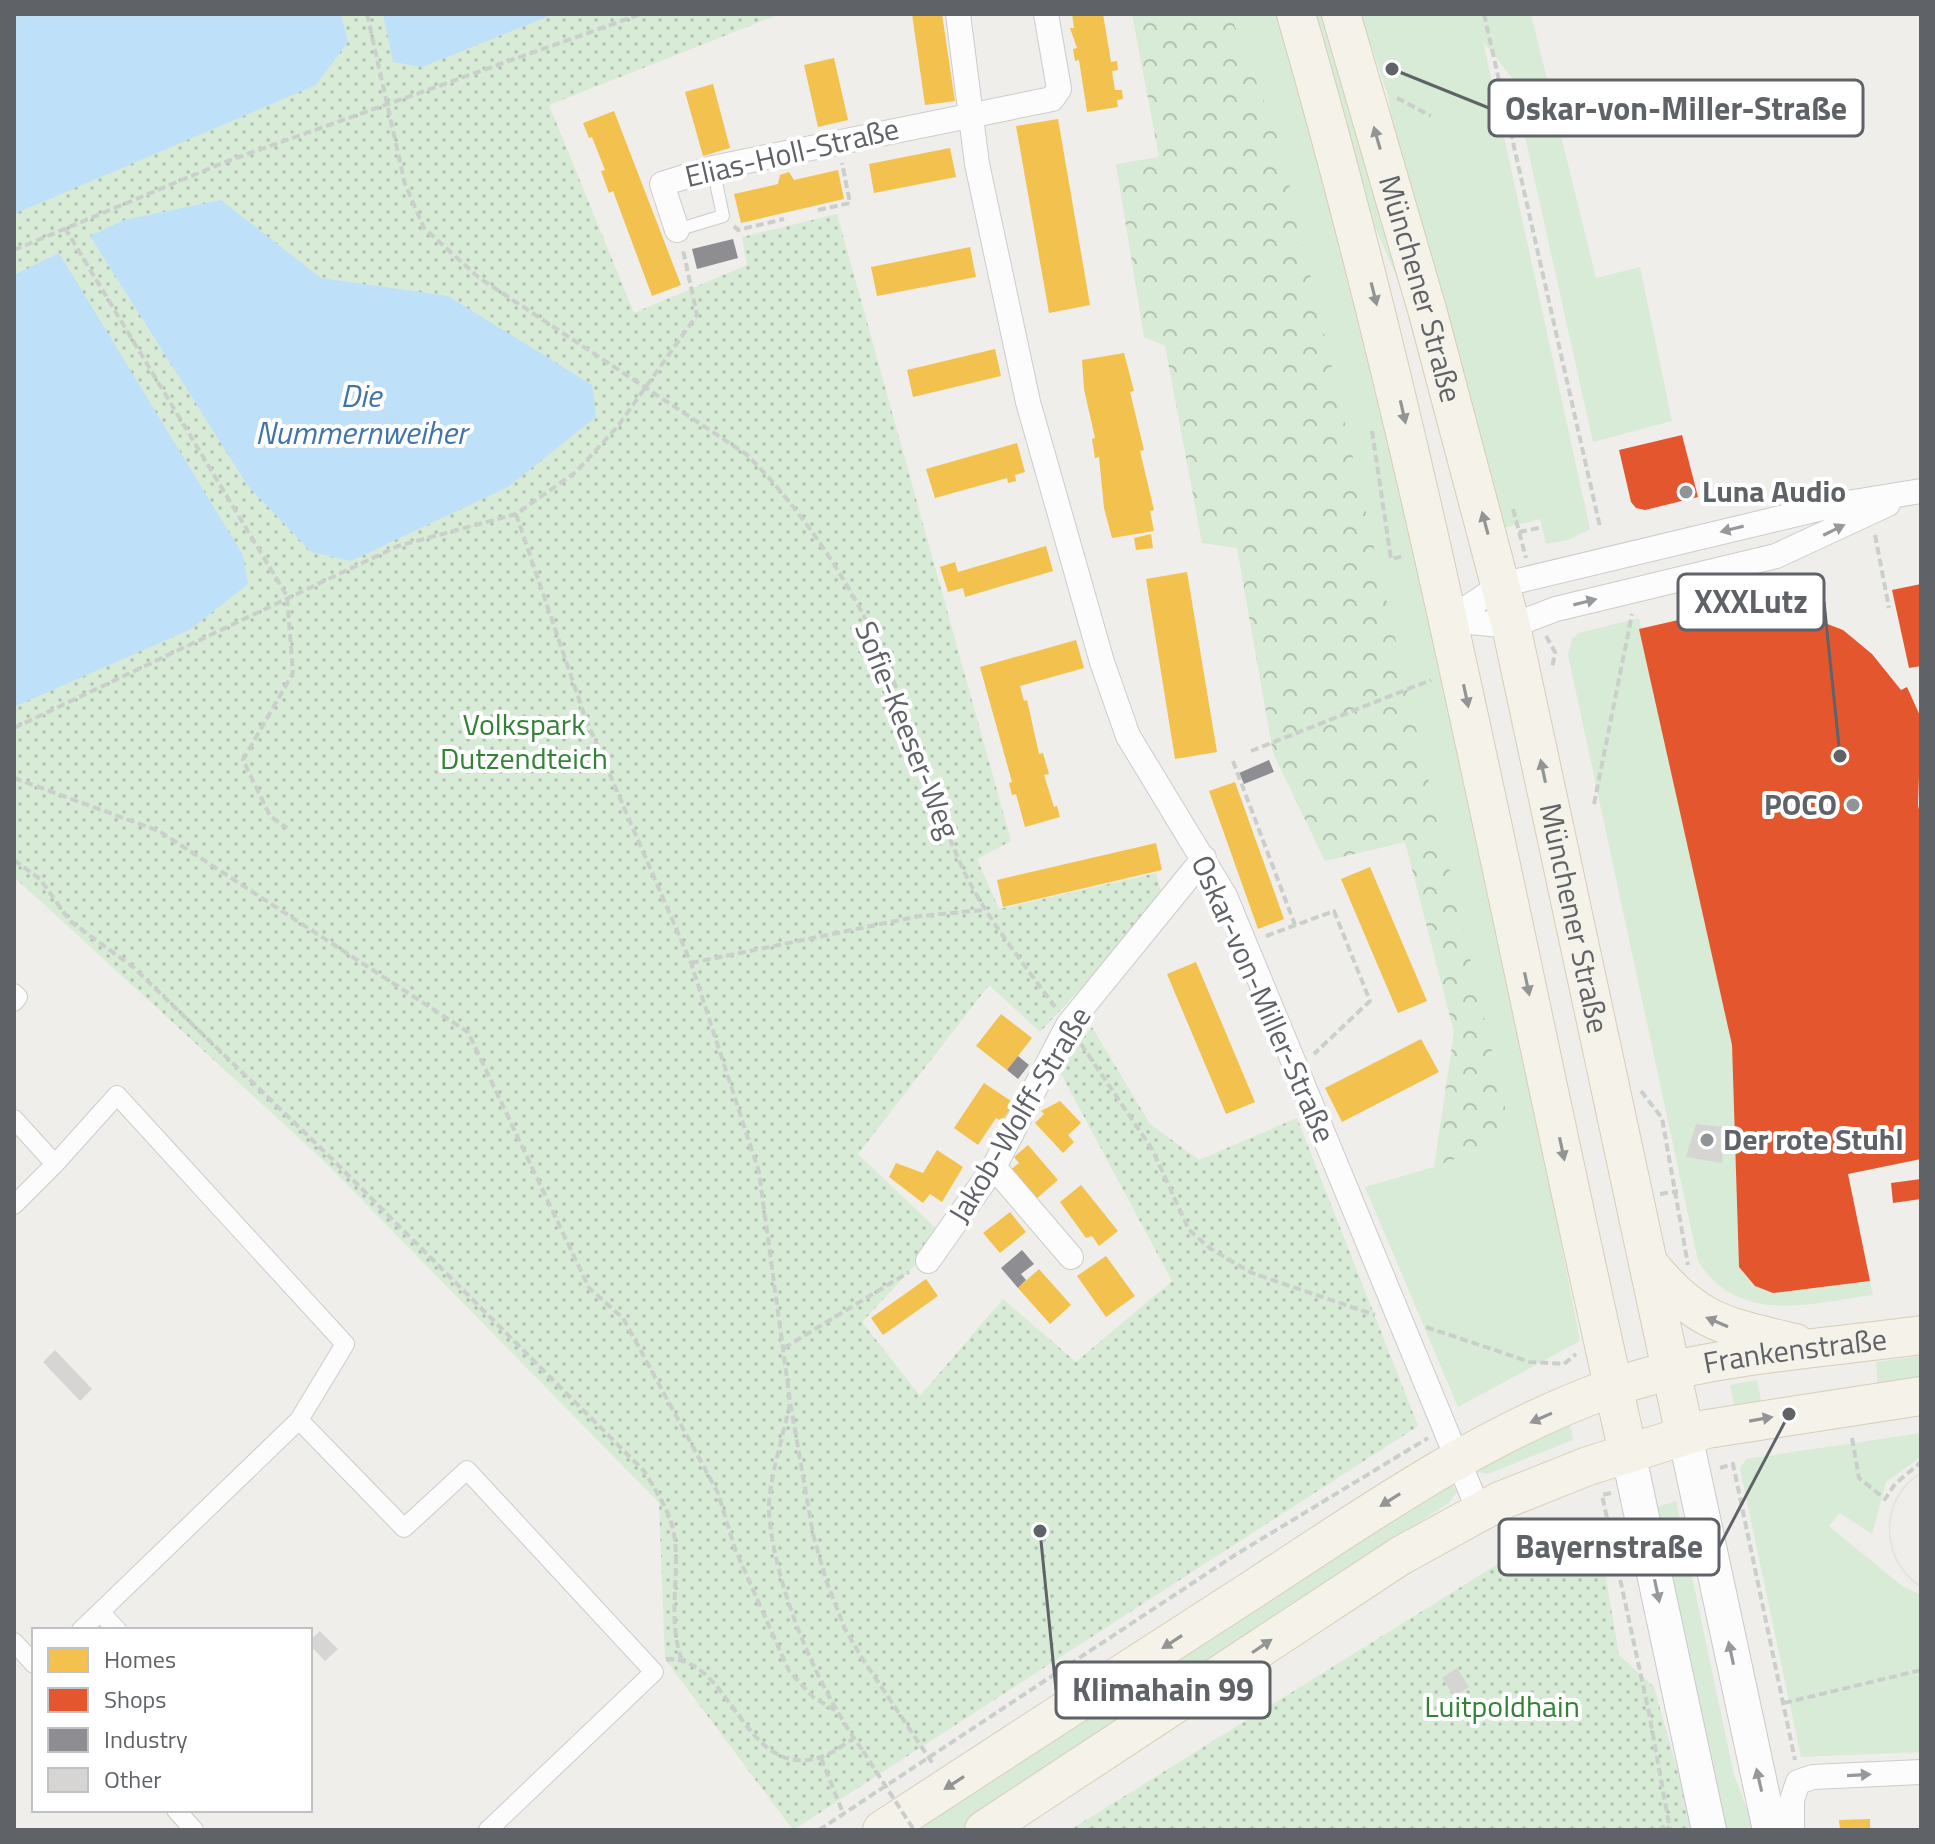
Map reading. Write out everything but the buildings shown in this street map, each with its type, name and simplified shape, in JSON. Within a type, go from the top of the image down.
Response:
[{"type":"main road","name":"Münchener Straße","points":[[1296,14],[1363,252],[1449,620],[1709,1830]]},
{"type":"main road","name":"Münchener Straße","points":[[1341,14],[1436,341],[1511,626],[1770,1830]]},
{"type":"main road","points":[[1648,1263],[1675,1295],[1703,1317],[1738,1331],[1819,1349]]},
{"type":"main road","name":"Frankenstraße","points":[[882,1830],[1450,1444],[1514,1430],[1613,1388],[1670,1371],[1921,1335]]},
{"type":"main road","name":"Frankenstraße","points":[[984,1830],[1383,1567],[1479,1511],[1550,1480],[1685,1435],[1761,1418],[1921,1396]]},
{"type":"street","name":"Oskar-von-Miller-Straße","points":[[958,14],[977,164],[1028,402],[1102,662],[1128,736],[1204,858],[1245,944],[1479,1511]]},
{"type":"street","name":"Elias-Holl-Straße","points":[[677,230],[662,184],[713,168],[1052,99],[1059,89],[1046,14]]},
{"type":"street","points":[[1449,620],[1501,585],[1835,505],[1916,492]]},
{"type":"street","points":[[1449,620],[1511,626],[1556,609],[1776,556],[1916,492]]},
{"type":"street","name":"Jakob-Wolff-Straße","points":[[928,1261],[994,1167],[1068,1025],[1204,858]]},
{"type":"street","points":[[14,993],[18,997],[14,1002]]},
{"type":"street","points":[[14,1205],[117,1095],[345,1344],[299,1420],[83,1628]]},
{"type":"street","points":[[14,1119],[55,1164]]},
{"type":"street","points":[[994,1167],[1071,1257]]},
{"type":"street","points":[[299,1420],[404,1528],[467,1470],[654,1672],[493,1828]]},
{"type":"street","points":[[100,1612],[115,1628]]},
{"type":"street","points":[[14,1642],[32,1662]]},
{"type":"street","points":[[1792,1830],[1792,1800],[1798,1782],[1813,1777],[1921,1772]]},
{"type":"street","points":[[178,1812],[194,1830]]},
{"type":"lane","points":[[677,230],[723,216],[713,168]]},
{"type":"path","name":"Sofie-Keeser-Weg","points":[[367,14],[405,184],[424,228],[478,277],[746,454],[772,480],[819,543],[877,642],[961,864],[985,910],[1152,1149],[1189,1230],[1211,1249],[1252,1273],[1386,1318]]},
{"type":"path","points":[[14,250],[225,162],[641,14]]},
{"type":"path","points":[[1484,14],[1600,527]]},
{"type":"path","points":[[1397,98],[1431,116]]},
{"type":"path","points":[[818,210],[850,203],[837,142]]},
{"type":"path","points":[[723,216],[738,230],[784,219]]},
{"type":"path","points":[[65,228],[287,596],[293,673],[243,760],[270,816],[287,828]]},
{"type":"path","points":[[14,728],[398,546],[516,514],[576,472],[618,426],[644,385],[697,315],[693,285],[677,230]]},
{"type":"path","points":[[516,514],[585,717],[691,963],[759,1172],[790,1401],[813,1534],[826,1580],[845,1629],[938,1772]]},
{"type":"path","points":[[1875,533],[1889,608]]},
{"type":"path","points":[[1594,804],[1632,610]]},
{"type":"path","points":[[1251,751],[1426,681]]},
{"type":"path","points":[[1233,761],[1295,925]]},
{"type":"path","points":[[14,778],[159,831],[468,1032],[589,1288],[623,1318],[718,1493],[735,1549],[789,1671],[814,1698],[835,1710]]},
{"type":"path","points":[[14,860],[40,879],[70,921],[133,967],[331,1158],[644,1471],[666,1506],[675,1539],[673,1632],[681,1658]]},
{"type":"path","points":[[691,963],[920,916],[985,910]]},
{"type":"path","points":[[1245,944],[1334,911],[1370,1001],[1297,1070]]},
{"type":"path","points":[[1662,1118],[1692,1275]]},
{"type":"path","points":[[1660,1194],[1678,1191]]},
{"type":"path","points":[[784,1348],[928,1261]]},
{"type":"path","points":[[1419,1325],[1530,1362],[1564,1364]]},
{"type":"path","points":[[790,1401],[769,1511],[790,1611],[835,1710],[914,1830]]},
{"type":"path","points":[[1852,1438],[1859,1478],[1885,1499],[1895,1484],[1921,1462]]},
{"type":"path","points":[[819,1830],[1235,1555],[1450,1444]]},
{"type":"path","points":[[1733,1464],[1798,1782]]},
{"type":"path","points":[[1602,1495],[1649,1713],[1669,1827],[1658,1830]]},
{"type":"path","points":[[654,1672],[665,1659],[681,1658],[698,1665],[760,1742],[784,1758],[821,1758],[853,1739]]},
{"type":"path","points":[[1784,1703],[1921,1670]]},
{"type":"path","points":[[821,1758],[843,1813]]},
{"type":"green space","name":"Volkspark Dutzendteich","points":[[14,14],[780,14],[549,105],[634,313],[747,265],[742,237],[837,214],[1011,841],[977,859],[999,909],[1156,873],[1163,900],[1040,1032],[989,985],[858,1154],[943,1235],[862,1322],[920,1396],[1003,1299],[1076,1362],[1172,1281],[1059,1070],[1092,1027],[1150,1124],[1199,1160],[1297,1118],[1418,1426],[793,1830],[665,1659],[659,1503],[323,1160],[14,877]]},
{"type":"green space","points":[[1132,14],[1230,14],[1278,137],[1512,1137],[1434,1167],[1454,1032],[1405,842],[1325,861],[1273,753],[1237,548],[1202,543],[1165,346],[1144,337],[1116,164],[1159,157]]},
{"type":"green space","points":[[1230,14],[1278,14],[1337,193],[1498,913],[1580,1341],[1458,1407],[1365,1187],[1434,1167],[1512,1137],[1278,138]]},
{"type":"green space","points":[[1309,14],[1331,14],[1404,294],[1366,206]]},
{"type":"green space","points":[[1360,14],[1531,14],[1596,278],[1640,267],[1672,421],[1593,442],[1512,78],[1483,41],[1590,529],[1568,540],[1546,544],[1540,519],[1503,528],[1395,136],[1387,92]]},
{"type":"green space","points":[[1639,618],[1732,1045],[1739,1267],[1755,1286],[1773,1293],[1870,1281],[1873,1295],[1800,1305],[1754,1302],[1734,1295],[1715,1281],[1698,1261],[1568,655],[1572,639],[1579,633]]},
{"type":"green space","points":[[1921,1356],[1921,1383],[1878,1388],[1876,1362]]},
{"type":"green space","points":[[1757,1380],[1762,1405],[1735,1408],[1730,1385]]},
{"type":"green space","points":[[1570,1425],[1573,1440],[1488,1474],[1478,1472],[1478,1465]]},
{"type":"green space","points":[[1921,1433],[1921,1457],[1886,1482],[1872,1534],[1840,1513],[1829,1526],[1902,1586],[1921,1595],[1921,1752],[1801,1757],[1740,1469],[1746,1459]]},
{"type":"green space","points":[[1451,1482],[1457,1492],[1449,1503],[1369,1554],[1220,1662],[963,1830],[905,1830]]},
{"type":"green space","points":[[1676,1501],[1734,1775],[1755,1830],[1723,1830],[1654,1508]]},
{"type":"green space","name":"Luitpoldhain","points":[[1583,1523],[1598,1531],[1619,1655],[1654,1687],[1694,1830],[1070,1830],[1543,1536]]},
{"type":"water","points":[[14,14],[341,14],[348,42],[316,85],[14,214]]},
{"type":"water","points":[[383,14],[554,14],[422,67],[393,62]]},
{"type":"water","name":"Die Nummernweiher","points":[[221,200],[321,278],[448,296],[592,385],[596,417],[508,487],[351,561],[311,552],[248,486],[90,236],[124,220]]},
{"type":"water","name":"Die Nummernweiher","points":[[59,253],[243,555],[248,584],[191,629],[14,707],[14,275]]},
{"type":"tram line","points":[[1921,1473],[1907,1484],[1897,1498],[1891,1513],[1890,1530],[1898,1561],[1907,1575],[1921,1587]]},
{"type":"place","name":"Oskar-von-Miller-Straße","points":[[1392,69]]},
{"type":"place","name":"Luna Audio","points":[[1686,492]]},
{"type":"place","name":"XXXLutz","points":[[1840,756]]},
{"type":"place","name":"POCO","points":[[1853,805]]},
{"type":"place","name":"Der rote Stuhl","points":[[1707,1140]]},
{"type":"place","name":"Bayernstraße","points":[[1789,1414]]},
{"type":"place","name":"Klimahain 99","points":[[1040,1531]]}]
